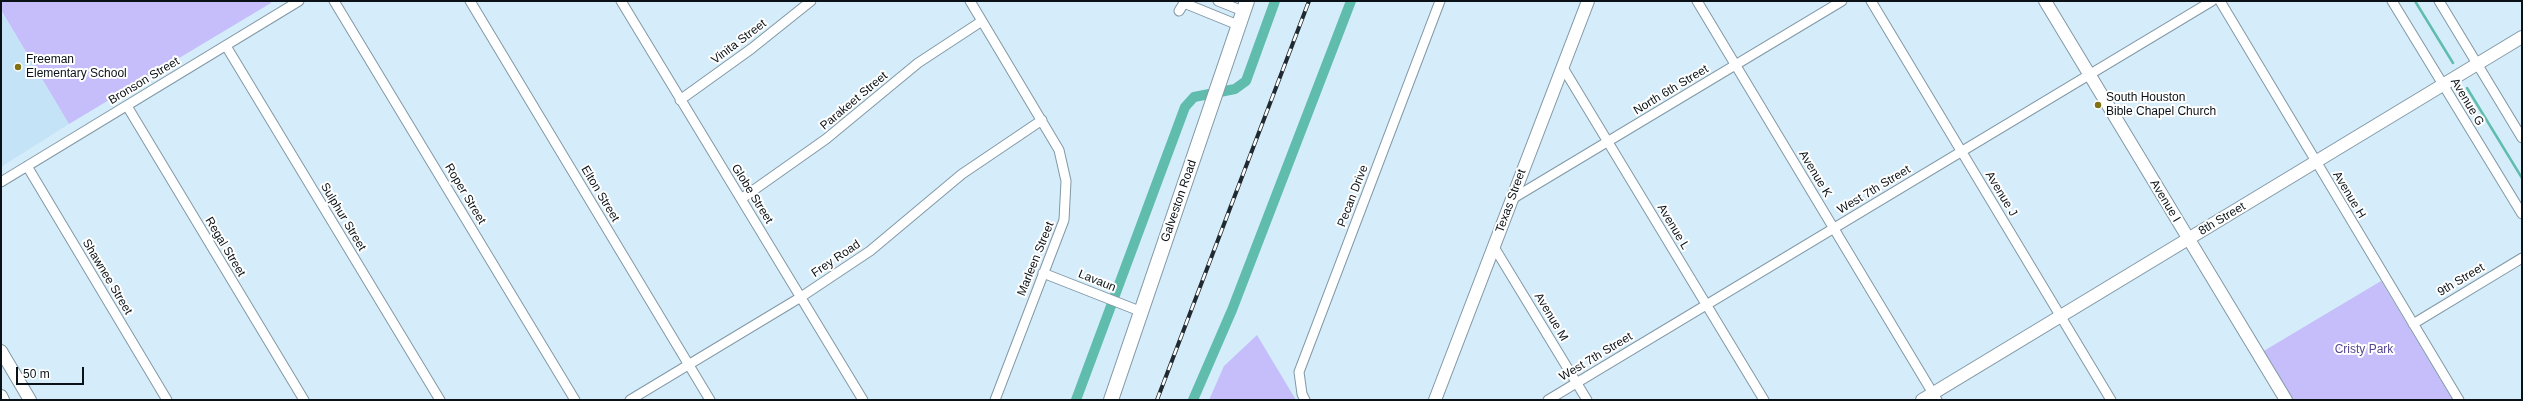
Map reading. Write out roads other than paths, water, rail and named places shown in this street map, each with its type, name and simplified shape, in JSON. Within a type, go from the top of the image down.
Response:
[{"type":"main road","name":"Galveston Road","points":[[1111,400],[1245,6]]},
{"type":"street","name":"Bronson Street","points":[[1,182],[299,1]]},
{"type":"street","name":"Roper Street","points":[[334,1],[575,400]]},
{"type":"street","name":"Elton Street","points":[[470,1],[710,400]]},
{"type":"street","name":"Globe Street","points":[[621,1],[863,400]]},
{"type":"street","name":"Vinita Street","points":[[680,100],[751,49],[811,1]]},
{"type":"street","name":"Marleen Street","points":[[970,1],[1059,150],[1066,181],[1064,220],[996,400]]},
{"type":"street","points":[[1218,1],[1245,6]]},
{"type":"street","name":"Pecan Drive","points":[[1306,400],[1302,394],[1299,372],[1440,1]]},
{"type":"street","name":"Texas Street","points":[[1435,400],[1588,1]]},
{"type":"street","name":"Avenue K","points":[[1697,1],[1935,397]]},
{"type":"street","name":"North 6th Street","points":[[1512,199],[1842,1]]},
{"type":"street","name":"Avenue J","points":[[1871,1],[2112,400]]},
{"type":"street","name":"Avenue I","points":[[2045,1],[2286,400]]},
{"type":"street","name":"West 7th Street","points":[[1548,400],[2212,1]]},
{"type":"street","name":"Avenue H","points":[[2220,1],[2459,400]]},
{"type":"street","name":"Avenue G","points":[[2392,1],[2522,214]]},
{"type":"street","points":[[2439,1],[2522,138]]},
{"type":"street","points":[[1179,11],[1184,4],[1238,25]]},
{"type":"street","name":"Parakeet Street","points":[[741,199],[826,140],[918,62],[982,21]]},
{"type":"street","name":"8th Street","points":[[1922,400],[1935,397],[2061,316],[2522,37]]},
{"type":"street","name":"Sulphur Street","points":[[226,46],[440,400]]},
{"type":"street","name":"Avenue L","points":[[1562,66],[1764,400]]},
{"type":"street","name":"Regal Street","points":[[127,106],[304,400]]},
{"type":"street","name":"Frey Road","points":[[630,400],[801,297],[870,251],[962,174],[1042,120]]},
{"type":"street","name":"Shawnee Street","points":[[27,166],[167,400]]},
{"type":"street","name":"Avenue M","points":[[1494,247],[1587,400]]},
{"type":"street","name":"9th Street","points":[[2413,324],[2522,258]]},
{"type":"street","name":"Lavaun","points":[[1043,273],[1142,312]]},
{"type":"street","points":[[1,351],[30,400]]},
{"type":"street","points":[[1,396],[3,400]]},
{"type":"waterway","points":[[1076,400],[1185,107],[1194,97],[1235,89],[1246,81],[1275,1]]},
{"type":"waterway","points":[[1193,400],[1232,310],[1351,1]]},
{"type":"waterway","points":[[2415,1],[2453,63]]},
{"type":"waterway","points":[[2467,88],[2522,178]]},
{"type":"railway","points":[[1157,400],[1309,1]]},
{"type":"place","name":"Freeman Elementary School","points":[[18,67]]},
{"type":"place","name":"South Houston Bible Chapel Church","points":[[2098,105]]},
{"type":"park label","name":"Cristy Park","points":[[2364,350]]}]
